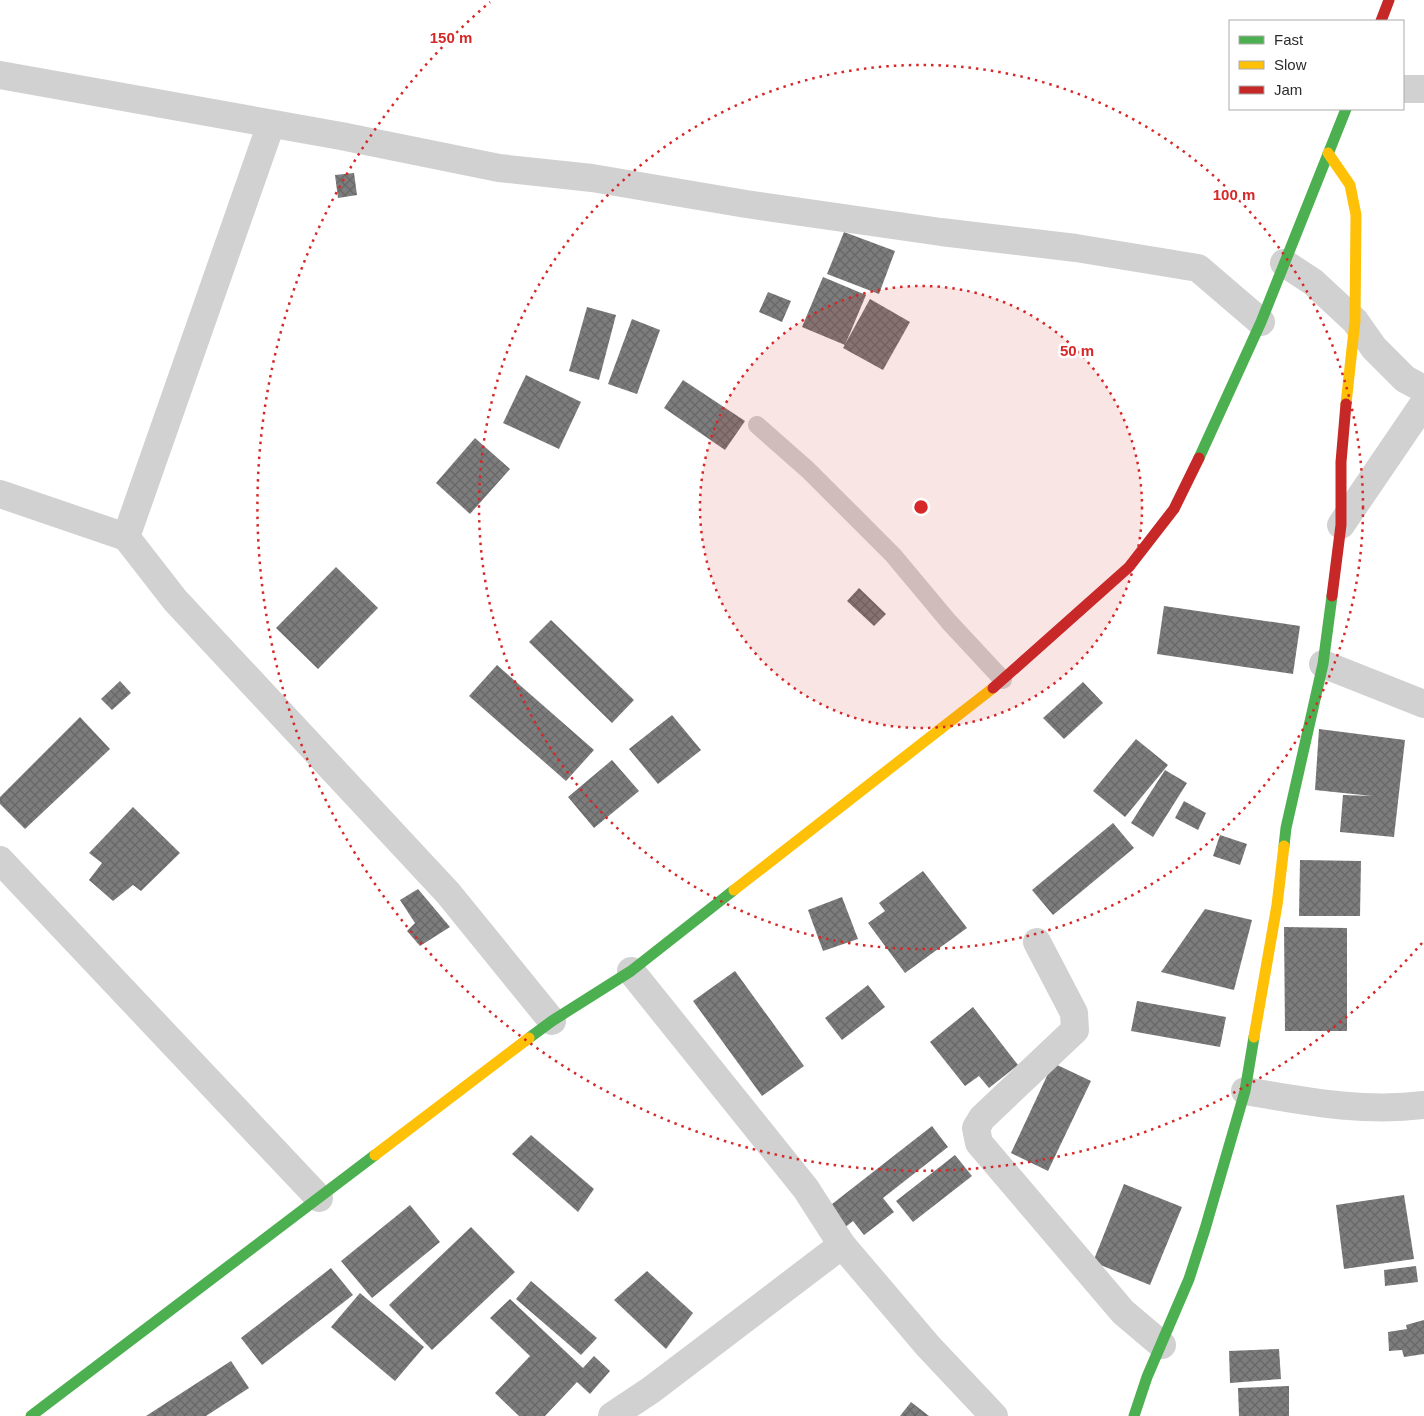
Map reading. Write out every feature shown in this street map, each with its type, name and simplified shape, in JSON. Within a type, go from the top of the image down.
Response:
[{"type":"street","points":[[1381,20],[1389,0]]},
{"type":"street","points":[[0,74],[499,168],[592,178],[746,204],[941,232],[1076,248],[1198,268],[1261,322]]},
{"type":"street","points":[[1404,89],[1424,89]]},
{"type":"street","points":[[31,1416],[552,1021],[631,971],[1003,680],[1129,567],[1174,509],[1261,322],[1346,110]]},
{"type":"street","points":[[126,537],[271,124]]},
{"type":"street","points":[[1134,1416],[1147,1377],[1189,1279],[1245,1091],[1277,905],[1286,828],[1323,664],[1341,524],[1341,462],[1348,376],[1355,321],[1356,215],[1350,186],[1328,153]]},
{"type":"street","points":[[1284,263],[1313,282],[1355,321],[1374,348],[1386,361],[1405,379],[1424,389]]},
{"type":"street","points":[[1341,524],[1424,404]]},
{"type":"street","points":[[0,494],[126,537],[175,600],[448,892],[552,1021]]},
{"type":"street","points":[[1323,664],[1424,704]]},
{"type":"street","points":[[0,860],[319,1198]]},
{"type":"street","points":[[1037,942],[1074,1013],[1075,1030],[982,1118],[976,1128],[980,1143],[1123,1312],[1162,1345]]},
{"type":"street","points":[[631,971],[806,1189],[842,1245],[928,1346],[994,1416]]},
{"type":"street","points":[[1245,1091],[1356,1108],[1400,1108],[1424,1105]]},
{"type":"street","points":[[612,1416],[651,1390],[842,1245]]},
{"type":"lane","points":[[757,426],[808,470],[893,555],[949,622],[1003,680]]},
{"type":"building","points":[[354,173],[357,195],[338,198],[335,175]]},
{"type":"building","points":[[844,232],[895,251],[879,294],[827,274]]},
{"type":"building","points":[[823,277],[866,295],[845,345],[802,327]]},
{"type":"building","points":[[768,292],[791,301],[782,322],[759,312]]},
{"type":"building","points":[[870,299],[910,322],[883,370],[843,348]]},
{"type":"building","points":[[587,307],[616,315],[599,380],[569,371]]},
{"type":"building","points":[[632,319],[660,330],[637,394],[608,384]]},
{"type":"building","points":[[526,375],[581,402],[559,449],[503,423]]},
{"type":"building","points":[[683,380],[745,421],[725,450],[664,408]]},
{"type":"building","points":[[475,438],[510,469],[470,514],[436,483]]},
{"type":"building","points":[[336,567],[378,608],[318,669],[276,628]]},
{"type":"building","points":[[859,588],[886,614],[874,626],[847,601]]},
{"type":"building","points":[[1164,606],[1300,626],[1293,674],[1157,654]]},
{"type":"building","points":[[551,620],[634,700],[612,723],[529,642]]},
{"type":"building","points":[[497,665],[594,750],[566,781],[469,696]]},
{"type":"building","points":[[120,681],[131,693],[112,710],[101,699]]},
{"type":"building","points":[[1083,682],[1103,703],[1064,739],[1043,718]]},
{"type":"building","points":[[672,715],[701,750],[658,784],[629,749]]},
{"type":"building","points":[[80,717],[110,749],[25,829],[0,804],[0,797]]},
{"type":"building","points":[[1319,729],[1405,740],[1394,837],[1340,832],[1343,795],[1372,796],[1315,790]]},
{"type":"building","points":[[1136,739],[1168,765],[1125,817],[1093,791]]},
{"type":"building","points":[[612,760],[639,791],[594,828],[568,797]]},
{"type":"building","points":[[1165,770],[1187,783],[1153,837],[1131,823]]},
{"type":"building","points":[[1184,801],[1206,813],[1198,830],[1175,818]]},
{"type":"building","points":[[133,807],[180,853],[141,891],[133,885],[113,901],[89,880],[102,863],[89,853]]},
{"type":"building","points":[[1113,823],[1134,848],[1053,915],[1032,890]]},
{"type":"building","points":[[1220,835],[1247,844],[1240,865],[1213,856]]},
{"type":"building","points":[[1300,860],[1361,861],[1360,916],[1299,916]]},
{"type":"building","points":[[923,871],[967,928],[905,973],[868,923],[885,911],[879,903]]},
{"type":"building","points":[[418,889],[450,927],[420,946],[407,931],[415,923],[400,900]]},
{"type":"building","points":[[842,897],[858,939],[823,951],[808,910]]},
{"type":"building","points":[[1205,909],[1252,920],[1234,990],[1161,972]]},
{"type":"building","points":[[1284,927],[1347,928],[1347,1031],[1285,1031]]},
{"type":"building","points":[[735,971],[804,1066],[762,1096],[693,1001]]},
{"type":"building","points":[[868,985],[885,1007],[842,1040],[825,1018]]},
{"type":"building","points":[[1137,1001],[1226,1017],[1220,1047],[1131,1031]]},
{"type":"building","points":[[973,1007],[1018,1065],[989,1088],[979,1076],[965,1086],[930,1042]]},
{"type":"building","points":[[1053,1063],[1091,1081],[1048,1171],[1011,1153]]},
{"type":"building","points":[[932,1126],[948,1147],[883,1198],[894,1212],[864,1235],[853,1221],[843,1229],[827,1208]]},
{"type":"building","points":[[531,1135],[594,1189],[578,1212],[512,1154]]},
{"type":"building","points":[[955,1155],[972,1176],[913,1222],[896,1201]]},
{"type":"building","points":[[1124,1184],[1182,1207],[1150,1285],[1093,1262]]},
{"type":"building","points":[[1404,1195],[1414,1259],[1344,1269],[1336,1205]]},
{"type":"building","points":[[410,1205],[440,1242],[372,1298],[341,1261]]},
{"type":"building","points":[[471,1227],[515,1272],[432,1350],[389,1305]]},
{"type":"building","points":[[1416,1266],[1418,1282],[1385,1286],[1384,1270]]},
{"type":"building","points":[[331,1268],[353,1295],[262,1365],[241,1338]]},
{"type":"building","points":[[647,1271],[693,1313],[666,1349],[614,1300]]},
{"type":"building","points":[[531,1281],[597,1338],[581,1355],[516,1299]]},
{"type":"building","points":[[360,1293],[424,1347],[395,1381],[331,1327]]},
{"type":"building","points":[[510,1299],[583,1368],[594,1356],[610,1371],[590,1394],[577,1382],[545,1416],[519,1416],[495,1393],[530,1356],[490,1318]]},
{"type":"building","points":[[1424,1320],[1424,1354],[1404,1357],[1402,1350],[1389,1351],[1388,1332],[1407,1329],[1406,1325]]},
{"type":"building","points":[[1279,1349],[1281,1379],[1230,1383],[1229,1351]]},
{"type":"building","points":[[231,1361],[249,1388],[206,1416],[146,1416]]},
{"type":"building","points":[[1289,1386],[1289,1416],[1239,1416],[1238,1388]]},
{"type":"building","points":[[911,1402],[929,1416],[900,1416]]},
{"type":"traffic: fast","points":[[1199,458],[1261,322],[1346,110]]},
{"type":"traffic: fast","points":[[1284,846],[1286,828],[1323,664],[1332,596]]},
{"type":"traffic: fast","points":[[529,1038],[552,1021],[631,971],[734,890]]},
{"type":"traffic: fast","points":[[1134,1416],[1147,1377],[1189,1279],[1205,1229],[1245,1091],[1254,1037]]},
{"type":"traffic: fast","points":[[31,1416],[375,1155]]},
{"type":"traffic: slow","points":[[1328,153],[1350,185],[1356,215],[1355,321],[1346,404]]},
{"type":"traffic: slow","points":[[734,890],[993,688]]},
{"type":"traffic: slow","points":[[1254,1037],[1277,905],[1284,846]]},
{"type":"traffic: slow","points":[[375,1155],[529,1038]]},
{"type":"traffic: jam","points":[[1381,20],[1389,0]]},
{"type":"traffic: jam","points":[[1332,596],[1341,525],[1341,462],[1346,404]]},
{"type":"traffic: jam","points":[[993,688],[1129,567],[1174,509],[1199,458]]}]
